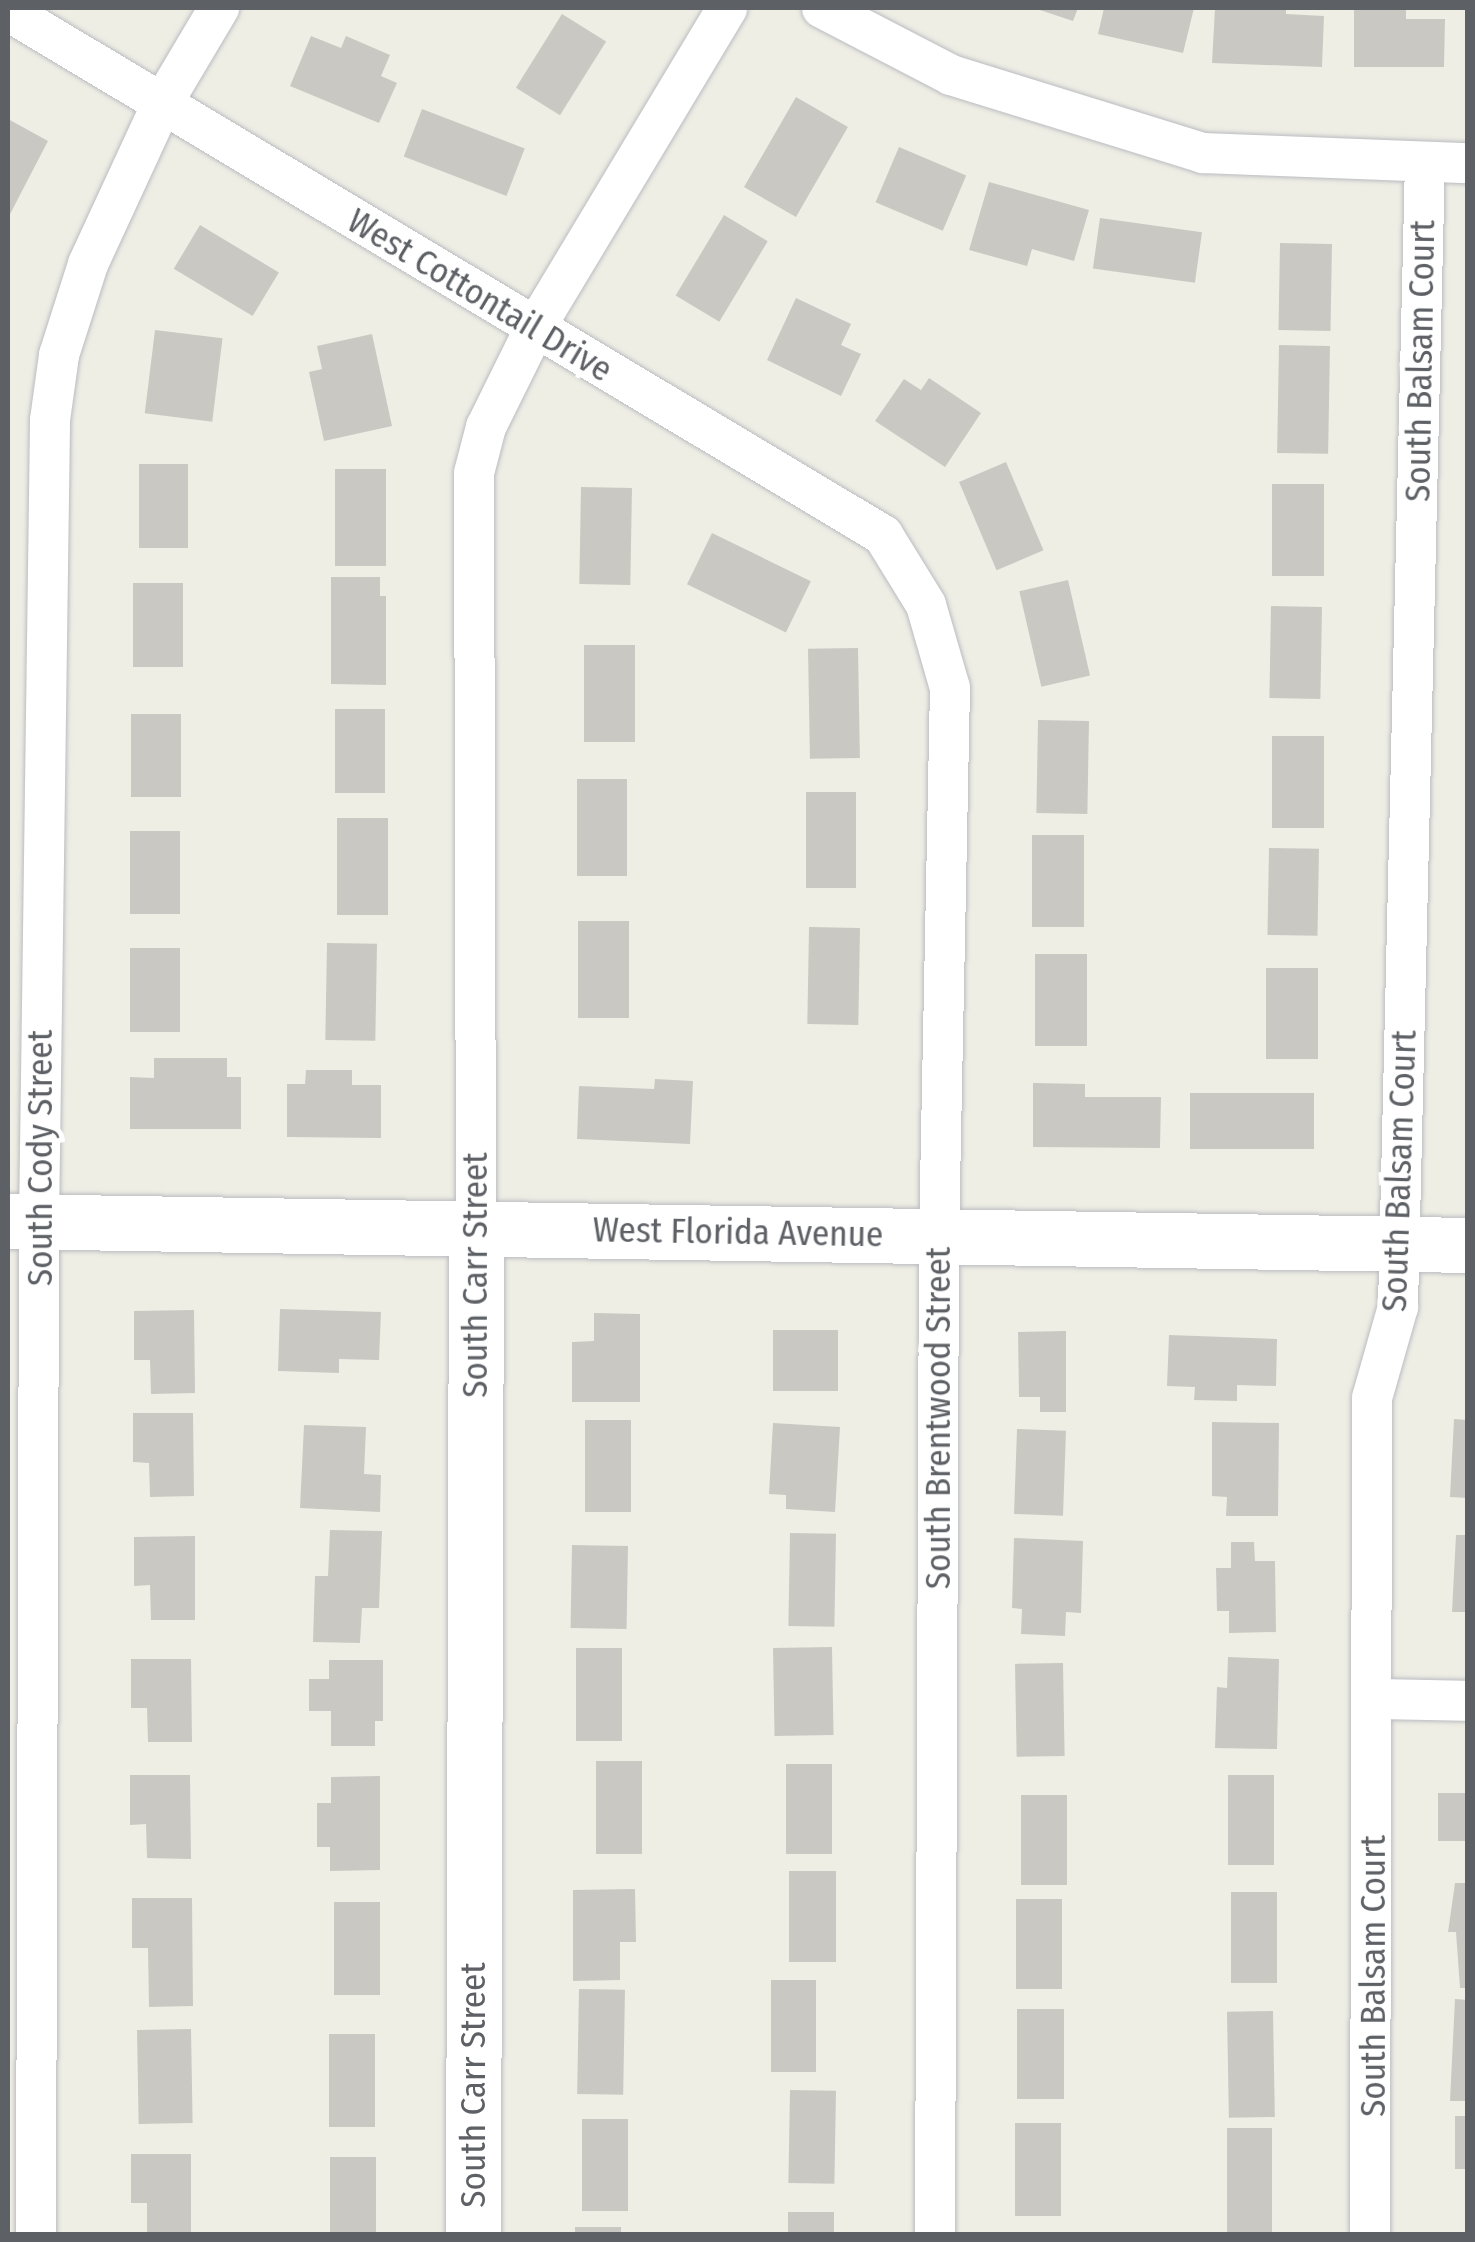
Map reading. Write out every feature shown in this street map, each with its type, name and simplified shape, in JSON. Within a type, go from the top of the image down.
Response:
[{"type":"street","name":"South Cody Street","points":[[36,2234],[23,1221],[53,386],[73,302],[162,104],[219,8]]},
{"type":"street","name":"South Carr Street","points":[[473,2234],[474,473],[486,426],[535,328],[727,8]]},
{"type":"street","points":[[822,8],[951,75],[1203,153],[1468,163]]},
{"type":"street","name":"West Cottontail Drive","points":[[8,11],[882,535],[926,605]]},
{"type":"street","name":"South Balsam Court","points":[[1370,2234],[1375,1699],[1372,1398],[1398,1307],[1425,163]]},
{"type":"street","name":"South Brentwood Street","points":[[926,605],[950,688],[939,1236],[935,2234]]},
{"type":"street","name":"West Florida Avenue","points":[[23,1221],[1468,1245]]},
{"type":"street","points":[[1375,1699],[1468,1701]]},
{"type":"building","points":[[1034,8],[1078,8],[1073,21]]},
{"type":"building","points":[[1104,8],[1194,8],[1183,53],[1098,34]]},
{"type":"building","points":[[1215,8],[1286,8],[1286,14],[1324,16],[1322,67],[1212,63]]},
{"type":"building","points":[[1354,8],[1406,8],[1406,19],[1445,19],[1444,67],[1354,67]]},
{"type":"building","points":[[562,14],[606,42],[560,115],[516,88]]},
{"type":"building","points":[[311,36],[341,48],[346,36],[390,55],[381,76],[397,83],[379,123],[290,86]]},
{"type":"building","points":[[796,97],[848,127],[796,217],[744,187]]},
{"type":"building","points":[[422,109],[525,148],[506,196],[404,157]]},
{"type":"building","points":[[8,119],[48,141],[8,218]]},
{"type":"building","points":[[899,147],[966,176],[943,231],[876,202]]},
{"type":"building","points":[[989,182],[1089,210],[1074,261],[1032,249],[1027,266],[969,250]]},
{"type":"building","points":[[724,215],[768,241],[719,322],[676,296]]},
{"type":"building","points":[[1100,218],[1202,232],[1195,283],[1093,269]]},
{"type":"building","points":[[200,225],[279,272],[253,316],[174,269]]},
{"type":"building","points":[[1280,243],[1332,244],[1330,331],[1278,330]]},
{"type":"building","points":[[796,298],[851,324],[841,345],[861,354],[841,396],[767,360]]},
{"type":"building","points":[[155,330],[222,338],[212,422],[145,413]]},
{"type":"building","points":[[372,334],[392,426],[324,441],[309,372],[322,369],[317,346]]},
{"type":"building","points":[[1279,345],[1330,346],[1328,454],[1277,453]]},
{"type":"building","points":[[929,378],[981,413],[945,467],[875,421],[904,379],[921,390]]},
{"type":"building","points":[[1006,462],[1044,550],[997,570],[959,482]]},
{"type":"building","points":[[139,464],[188,464],[188,548],[139,548]]},
{"type":"building","points":[[335,469],[386,469],[386,566],[335,566]]},
{"type":"building","points":[[1272,484],[1324,484],[1324,576],[1272,576]]},
{"type":"building","points":[[581,487],[632,488],[630,585],[579,584]]},
{"type":"building","points":[[712,533],[811,581],[786,632],[687,584]]},
{"type":"building","points":[[331,577],[380,577],[380,596],[386,596],[386,685],[331,684]]},
{"type":"building","points":[[1068,580],[1090,675],[1041,687],[1019,591]]},
{"type":"building","points":[[133,583],[183,583],[183,667],[133,667]]},
{"type":"building","points":[[1271,606],[1322,607],[1320,699],[1269,698]]},
{"type":"building","points":[[584,645],[635,645],[635,742],[584,742]]},
{"type":"building","points":[[858,648],[860,758],[810,759],[808,649]]},
{"type":"building","points":[[335,709],[385,709],[385,793],[335,793]]},
{"type":"building","points":[[131,714],[181,714],[181,797],[131,797]]},
{"type":"building","points":[[1038,720],[1089,721],[1087,814],[1036,813]]},
{"type":"building","points":[[1272,736],[1324,736],[1324,828],[1272,828]]},
{"type":"building","points":[[577,779],[627,779],[627,876],[577,876]]},
{"type":"building","points":[[806,792],[856,792],[856,888],[806,888]]},
{"type":"building","points":[[337,818],[388,818],[388,915],[337,915]]},
{"type":"building","points":[[130,831],[180,831],[180,914],[130,914]]},
{"type":"building","points":[[1032,835],[1084,835],[1084,927],[1032,927]]},
{"type":"building","points":[[1269,848],[1319,849],[1317,936],[1267,935]]},
{"type":"building","points":[[578,921],[629,921],[629,1018],[578,1018]]},
{"type":"building","points":[[809,927],[860,928],[858,1025],[807,1024]]},
{"type":"building","points":[[327,943],[377,944],[375,1041],[325,1040]]},
{"type":"building","points":[[130,948],[180,948],[180,1032],[130,1032]]},
{"type":"building","points":[[1035,954],[1087,954],[1087,1046],[1035,1046]]},
{"type":"building","points":[[1266,968],[1318,968],[1318,1059],[1266,1059]]},
{"type":"building","points":[[154,1058],[227,1058],[227,1077],[241,1077],[241,1129],[130,1129],[130,1077],[154,1078]]},
{"type":"building","points":[[306,1070],[352,1070],[352,1085],[381,1085],[381,1138],[287,1137],[287,1084],[305,1084]]},
{"type":"building","points":[[655,1079],[693,1081],[690,1144],[577,1139],[579,1086],[654,1089]]},
{"type":"building","points":[[1033,1083],[1085,1084],[1085,1097],[1161,1097],[1160,1148],[1033,1147]]},
{"type":"building","points":[[1190,1093],[1314,1093],[1314,1149],[1190,1149]]},
{"type":"building","points":[[280,1309],[381,1312],[379,1360],[339,1359],[339,1373],[278,1371]]},
{"type":"building","points":[[194,1310],[195,1393],[151,1394],[150,1360],[134,1360],[134,1311]]},
{"type":"building","points":[[594,1313],[640,1314],[640,1402],[572,1402],[572,1342],[594,1341]]},
{"type":"building","points":[[773,1330],[838,1330],[838,1391],[773,1391]]},
{"type":"building","points":[[1066,1331],[1066,1412],[1040,1412],[1040,1397],[1019,1397],[1018,1332]]},
{"type":"building","points":[[1169,1335],[1277,1339],[1276,1386],[1237,1385],[1237,1401],[1194,1400],[1195,1387],[1167,1386]]},
{"type":"building","points":[[133,1413],[193,1413],[194,1496],[150,1497],[149,1463],[133,1462]]},
{"type":"building","points":[[1454,1419],[1468,1420],[1468,1498],[1450,1497]]},
{"type":"building","points":[[585,1420],[631,1420],[631,1512],[585,1512]]},
{"type":"building","points":[[1212,1422],[1279,1423],[1278,1516],[1226,1516],[1227,1497],[1212,1496]]},
{"type":"building","points":[[773,1423],[840,1427],[835,1512],[786,1509],[786,1495],[769,1494]]},
{"type":"building","points":[[304,1425],[366,1427],[364,1474],[381,1475],[380,1512],[300,1508]]},
{"type":"building","points":[[1017,1429],[1066,1431],[1063,1516],[1014,1514]]},
{"type":"building","points":[[330,1530],[382,1531],[379,1608],[362,1608],[360,1643],[313,1642],[315,1576],[328,1576]]},
{"type":"building","points":[[790,1533],[836,1534],[834,1627],[788,1626]]},
{"type":"building","points":[[1456,1535],[1468,1535],[1468,1612],[1452,1612]]},
{"type":"building","points":[[195,1536],[195,1620],[151,1620],[150,1585],[134,1586],[134,1537]]},
{"type":"building","points":[[1014,1538],[1083,1541],[1081,1613],[1066,1612],[1065,1636],[1021,1634],[1022,1609],[1012,1608]]},
{"type":"building","points":[[1231,1542],[1254,1542],[1255,1561],[1275,1561],[1276,1632],[1229,1633],[1229,1611],[1217,1611],[1216,1568],[1231,1568]]},
{"type":"building","points":[[572,1545],[628,1546],[627,1629],[571,1628]]},
{"type":"building","points":[[832,1647],[834,1735],[775,1736],[773,1648]]},
{"type":"building","points":[[576,1648],[622,1648],[622,1741],[576,1741]]},
{"type":"building","points":[[1228,1657],[1279,1659],[1277,1749],[1215,1748],[1217,1687],[1227,1688]]},
{"type":"building","points":[[131,1659],[191,1659],[192,1742],[148,1742],[147,1708],[131,1708]]},
{"type":"building","points":[[329,1660],[383,1660],[383,1721],[375,1721],[375,1746],[331,1746],[331,1711],[309,1711],[309,1679],[329,1679]]},
{"type":"building","points":[[1063,1663],[1065,1756],[1017,1757],[1015,1664]]},
{"type":"building","points":[[596,1761],[642,1761],[642,1854],[596,1854]]},
{"type":"building","points":[[786,1764],[832,1764],[832,1854],[786,1854]]},
{"type":"building","points":[[130,1775],[190,1775],[191,1859],[147,1858],[146,1824],[130,1825]]},
{"type":"building","points":[[1228,1775],[1274,1775],[1274,1865],[1228,1865]]},
{"type":"building","points":[[380,1776],[380,1870],[330,1871],[330,1847],[317,1847],[317,1803],[331,1803],[331,1777]]},
{"type":"building","points":[[1438,1793],[1468,1793],[1468,1841],[1438,1841]]},
{"type":"building","points":[[1021,1795],[1067,1795],[1067,1885],[1021,1885]]},
{"type":"building","points":[[789,1871],[836,1871],[836,1962],[789,1962]]},
{"type":"building","points":[[1455,1883],[1468,1883],[1468,1988],[1460,1988],[1456,1932],[1448,1932]]},
{"type":"building","points":[[635,1889],[636,1942],[620,1942],[620,1980],[573,1981],[573,1890]]},
{"type":"building","points":[[1231,1892],[1277,1892],[1277,1983],[1231,1983]]},
{"type":"building","points":[[132,1898],[192,1898],[193,2006],[149,2007],[148,1948],[132,1948]]},
{"type":"building","points":[[1016,1899],[1062,1899],[1062,1989],[1016,1989]]},
{"type":"building","points":[[334,1902],[380,1902],[380,1995],[334,1995]]},
{"type":"building","points":[[771,1980],[816,1980],[816,2072],[771,2072]]},
{"type":"building","points":[[579,1989],[625,1990],[623,2095],[577,2094]]},
{"type":"building","points":[[1455,1999],[1468,2000],[1468,2101],[1450,2101]]},
{"type":"building","points":[[1017,2009],[1064,2009],[1064,2099],[1017,2099]]},
{"type":"building","points":[[1273,2011],[1275,2117],[1229,2118],[1227,2012]]},
{"type":"building","points":[[191,2029],[193,2123],[139,2124],[137,2030]]},
{"type":"building","points":[[329,2034],[375,2034],[375,2127],[329,2127]]},
{"type":"building","points":[[790,2090],[836,2091],[834,2184],[788,2183]]},
{"type":"building","points":[[1455,2116],[1468,2116],[1468,2169],[1455,2169]]},
{"type":"building","points":[[582,2119],[628,2119],[628,2211],[582,2211]]},
{"type":"building","points":[[1015,2123],[1061,2123],[1061,2216],[1015,2216]]},
{"type":"building","points":[[1227,2128],[1272,2128],[1272,2234],[1227,2234]]},
{"type":"building","points":[[131,2154],[191,2154],[191,2234],[147,2234],[147,2203],[131,2203]]},
{"type":"building","points":[[330,2157],[376,2157],[376,2234],[330,2234]]},
{"type":"building","points":[[788,2212],[834,2212],[834,2234],[788,2234]]},
{"type":"building","points":[[575,2227],[621,2227],[621,2234],[575,2234]]}]
